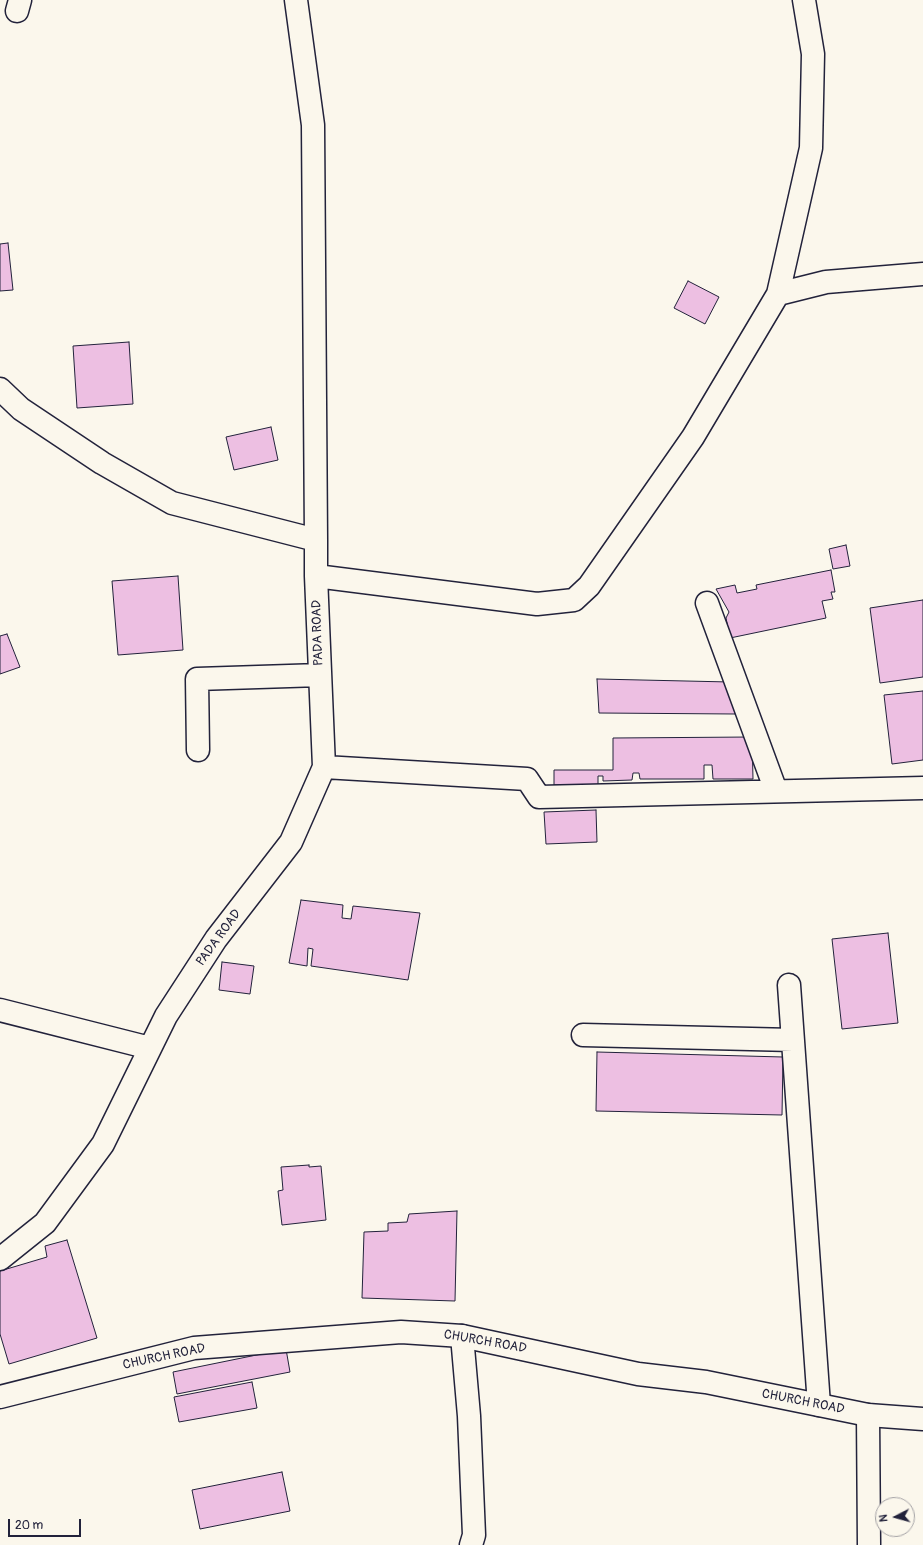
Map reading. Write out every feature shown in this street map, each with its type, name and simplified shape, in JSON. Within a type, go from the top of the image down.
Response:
[{"type":"street","name":"PADA ROAD","points":[[0,1259],[45,1223],[103,1144],[166,1016],[216,940],[291,842],[324,767],[316,576],[313,125],[296,0]]},
{"type":"street","points":[[316,576],[537,604],[574,600],[589,586],[693,437],[778,294],[811,148],[813,54],[804,0]]},
{"type":"street","points":[[778,294],[826,282],[923,274]]},
{"type":"street","points":[[0,389],[21,409],[102,463],[172,502],[316,540]]},
{"type":"street","points":[[708,603],[776,791]]},
{"type":"street","points":[[198,750],[198,679],[320,674]]},
{"type":"street","points":[[324,767],[527,779],[539,797],[923,788]]},
{"type":"street","points":[[789,985],[819,1405]]},
{"type":"street","points":[[0,1010],[150,1048]]},
{"type":"street","points":[[583,1035],[794,1040]]},
{"type":"street","name":"CHURCH ROAD","points":[[0,1397],[194,1348],[401,1332],[462,1336],[638,1374],[706,1382],[868,1415],[923,1419]]},
{"type":"street","points":[[462,1336],[469,1416],[474,1534],[471,1545]]},
{"type":"street","points":[[868,1415],[869,1545]]},
{"type":"building","points":[[8,243],[13,290],[0,291],[0,244]]},
{"type":"building","points":[[688,281],[719,297],[705,324],[674,308]]},
{"type":"building","points":[[129,342],[133,404],[77,408],[73,346]]},
{"type":"building","points":[[271,427],[278,460],[234,470],[226,437]]},
{"type":"building","points":[[846,545],[850,566],[833,569],[829,549]]},
{"type":"building","points":[[831,570],[835,592],[831,592],[833,599],[822,601],[826,618],[730,638],[726,618],[729,612],[716,589],[735,585],[737,593],[757,589],[756,585]]},
{"type":"building","points":[[178,576],[183,650],[118,655],[112,581]]},
{"type":"building","points":[[923,600],[923,677],[880,683],[870,608]]},
{"type":"building","points":[[7,634],[20,667],[0,674],[0,636]]},
{"type":"building","points":[[597,679],[730,682],[735,714],[599,713]]},
{"type":"building","points":[[923,691],[923,760],[892,764],[884,695]]},
{"type":"building","points":[[752,737],[753,779],[713,779],[712,765],[704,765],[704,779],[640,779],[639,773],[633,773],[632,780],[603,781],[603,776],[598,776],[598,785],[554,785],[554,770],[613,770],[613,738]]},
{"type":"building","points":[[596,810],[597,842],[546,844],[544,812]]},
{"type":"building","points":[[301,900],[343,905],[342,918],[351,919],[353,906],[420,913],[408,980],[311,966],[313,949],[308,948],[307,966],[289,963]]},
{"type":"building","points":[[888,933],[898,1023],[842,1029],[832,939]]},
{"type":"building","points":[[222,962],[254,966],[250,994],[219,990]]},
{"type":"building","points":[[597,1052],[783,1057],[782,1115],[596,1111]]},
{"type":"building","points":[[309,1165],[309,1167],[321,1166],[326,1220],[282,1225],[278,1191],[283,1190],[281,1167]]},
{"type":"building","points":[[457,1211],[455,1301],[362,1298],[364,1232],[388,1231],[388,1223],[407,1222],[409,1214]]},
{"type":"building","points":[[67,1240],[97,1338],[9,1364],[0,1334],[0,1271],[47,1257],[45,1246]]},
{"type":"building","points":[[286,1349],[290,1372],[177,1394],[173,1372]]},
{"type":"building","points":[[252,1382],[257,1408],[179,1422],[174,1397]]},
{"type":"building","points":[[282,1472],[290,1511],[200,1529],[192,1490]]}]
